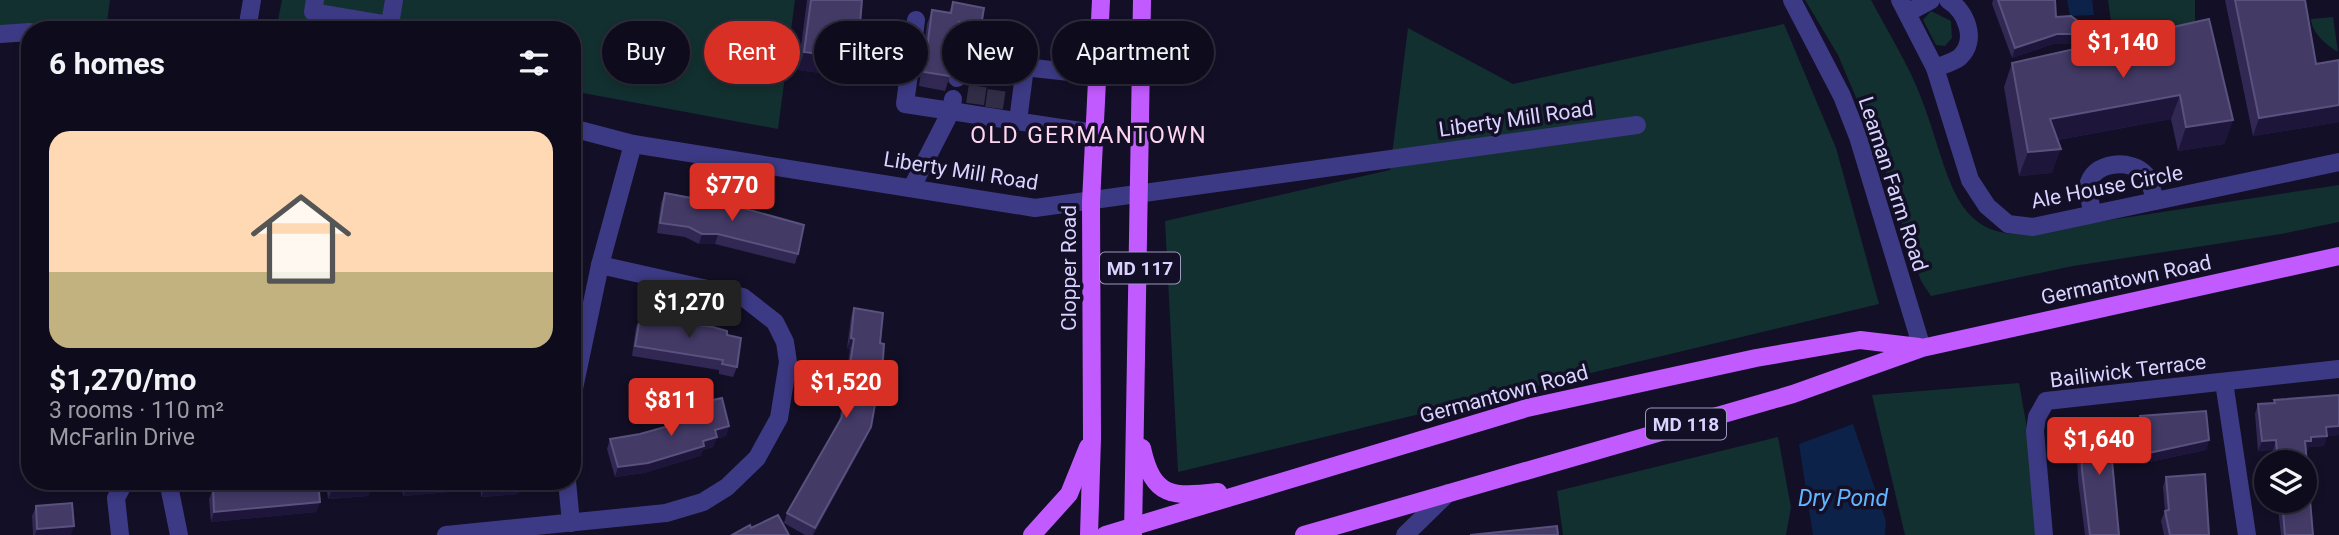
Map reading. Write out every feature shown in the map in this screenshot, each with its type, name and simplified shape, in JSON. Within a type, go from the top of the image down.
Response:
[{"type":"main road","name":"Clopper Road","points":[[1100,21],[1101,0]]},
{"type":"main road","name":"MD 117","points":[[1133,531],[1141,194],[1142,0]]},
{"type":"main road","name":"Clopper Road","points":[[1089,535],[1092,438],[1091,202],[1097,84]]},
{"type":"main road","name":"Germantown Road","points":[[1319,533],[1793,394],[1922,348],[2339,256]]},
{"type":"main road","name":"Germantown Road","points":[[1105,535],[1133,531],[1263,487],[1527,408],[1756,358],[1860,340],[1922,348]]},
{"type":"main road","points":[[1136,423],[1147,470],[1158,488],[1181,496],[1263,487]]},
{"type":"main road","points":[[1032,535],[1069,494],[1092,438]]},
{"type":"street","points":[[248,21],[252,0]]},
{"type":"street","points":[[315,0],[313,12],[359,21]]},
{"type":"street","points":[[390,21],[394,0]]},
{"type":"street","name":"Leaman Farm Road","points":[[1792,0],[1842,96],[1858,137],[1922,348]]},
{"type":"street","points":[[1903,6],[1931,0]]},
{"type":"street","points":[[1935,68],[1958,59],[1968,49],[1969,33],[1965,17],[1948,0]]},
{"type":"street","name":"Ale House Circle","points":[[1903,6],[1935,68],[1970,180],[1987,206],[2008,224],[2033,227],[2339,162]]},
{"type":"street","points":[[916,20],[905,104],[952,105],[1018,121],[1094,133]]},
{"type":"street","points":[[0,34],[21,33]]},
{"type":"street","points":[[1018,121],[1023,84]]},
{"type":"street","points":[[912,187],[952,105]]},
{"type":"street","name":"Liberty Mill Road","points":[[581,130],[633,144],[1035,208],[1637,125]]},
{"type":"street","points":[[581,355],[600,265],[633,144]]},
{"type":"street","points":[[2093,214],[2088,188],[2091,177],[2102,168],[2113,165],[2130,164],[2144,173],[2155,201]]},
{"type":"street","points":[[446,535],[666,513],[703,502],[727,487],[757,458],[779,418],[788,362],[785,342],[775,323],[743,297],[600,265]]},
{"type":"street","name":"Bailiwick Terrace","points":[[2044,535],[2035,431],[2037,417],[2046,401],[2339,369]]},
{"type":"street","name":"Bailiwick Terrace","points":[[2224,382],[2247,535]]},
{"type":"street","points":[[120,490],[116,498],[120,535]]},
{"type":"street","points":[[170,490],[179,535]]},
{"type":"street","points":[[568,490],[571,523]]},
{"type":"street","points":[[1405,535],[1448,493]]},
{"type":"green space","points":[[0,0],[110,0],[107,21],[21,21],[21,31],[0,34]]},
{"type":"green space","points":[[282,0],[795,0],[792,21],[704,21],[704,84],[784,84],[778,129],[581,93],[581,21],[278,21]]},
{"type":"green space","points":[[1805,0],[1871,0],[1917,87],[1952,187],[1964,208],[1980,224],[2002,232],[2032,234],[2339,185],[2339,222],[2281,234],[2073,266],[1931,296],[1921,281],[1879,152],[1838,55]]},
{"type":"green space","points":[[2108,0],[2195,0],[2195,25],[2098,42],[2111,21]]},
{"type":"green space","points":[[1931,11],[1951,21],[1952,38],[1945,46],[1936,45],[1923,20]]},
{"type":"green space","points":[[2333,17],[2338,52],[2320,38],[2311,19]]},
{"type":"green space","points":[[1784,24],[1836,148],[1879,304],[1178,472],[1165,221],[1390,170],[1408,28],[1513,84]]},
{"type":"green space","points":[[2019,383],[2046,535],[1905,535],[1872,395]]},
{"type":"green space","points":[[1778,437],[1791,507],[1786,535],[1563,535],[1557,491]]},
{"type":"water","points":[[2067,0],[2092,0],[2094,15],[2070,16]]},
{"type":"water","name":"Dry Pond","points":[[1853,424],[1886,521],[1885,535],[1813,535],[1799,444]]},
{"type":"building","points":[[811,0],[862,0],[860,21],[814,21],[814,53],[804,52]]},
{"type":"building","points":[[1998,0],[2055,0],[2056,17],[2071,16],[2095,34],[2057,34],[2015,48]]},
{"type":"building","points":[[2235,0],[2305,0],[2316,64],[2339,60],[2339,105],[2259,118]]},
{"type":"building","points":[[953,2],[984,8],[982,21],[942,21],[942,75],[928,73],[932,10],[951,13]]},
{"type":"building","points":[[2209,19],[2233,120],[2186,127],[2180,95],[2050,119],[2061,149],[2028,152],[2012,63]]},
{"type":"building","points":[[665,193],[739,207],[804,225],[798,254],[718,234],[702,234],[689,227],[660,223]]},
{"type":"building","points":[[854,308],[883,313],[880,343],[884,344],[883,359],[871,427],[815,528],[787,513],[842,417],[854,339],[851,338]]},
{"type":"building","points":[[640,317],[713,327],[727,331],[727,335],[741,338],[737,367],[722,364],[723,360],[635,346]]},
{"type":"building","points":[[2339,395],[2339,426],[2326,427],[2327,436],[2311,437],[2311,441],[2305,441],[2306,450],[2277,450],[2276,440],[2262,441],[2258,404],[2275,403],[2274,400]]},
{"type":"building","points":[[722,398],[729,426],[715,430],[717,437],[703,441],[704,446],[648,463],[618,467],[610,439],[640,434],[697,418],[695,412],[710,409],[708,401]]},
{"type":"building","points":[[2206,411],[2209,440],[2144,454],[2140,416]]},
{"type":"building","points":[[2108,418],[2119,535],[2090,535],[2082,470],[2080,421]]},
{"type":"building","points":[[2205,474],[2209,535],[2170,535],[2165,511],[2169,510],[2166,477]]},
{"type":"building","points":[[213,490],[319,490],[320,502],[214,512]]},
{"type":"building","points":[[72,503],[74,526],[37,529],[36,506]]},
{"type":"building","points":[[2283,513],[2311,513],[2313,535],[2285,535]]},
{"type":"building","points":[[778,515],[789,535],[732,535],[750,525],[751,528]]},
{"type":"building","points":[[1557,526],[1558,535],[1470,535]]},
{"type":"tunnel","points":[[975,104],[978,84]]},
{"type":"tunnel","points":[[994,108],[998,84]]},
{"type":"district","name":"OLD GERMANTOWN","points":[[1089,135]]}]
